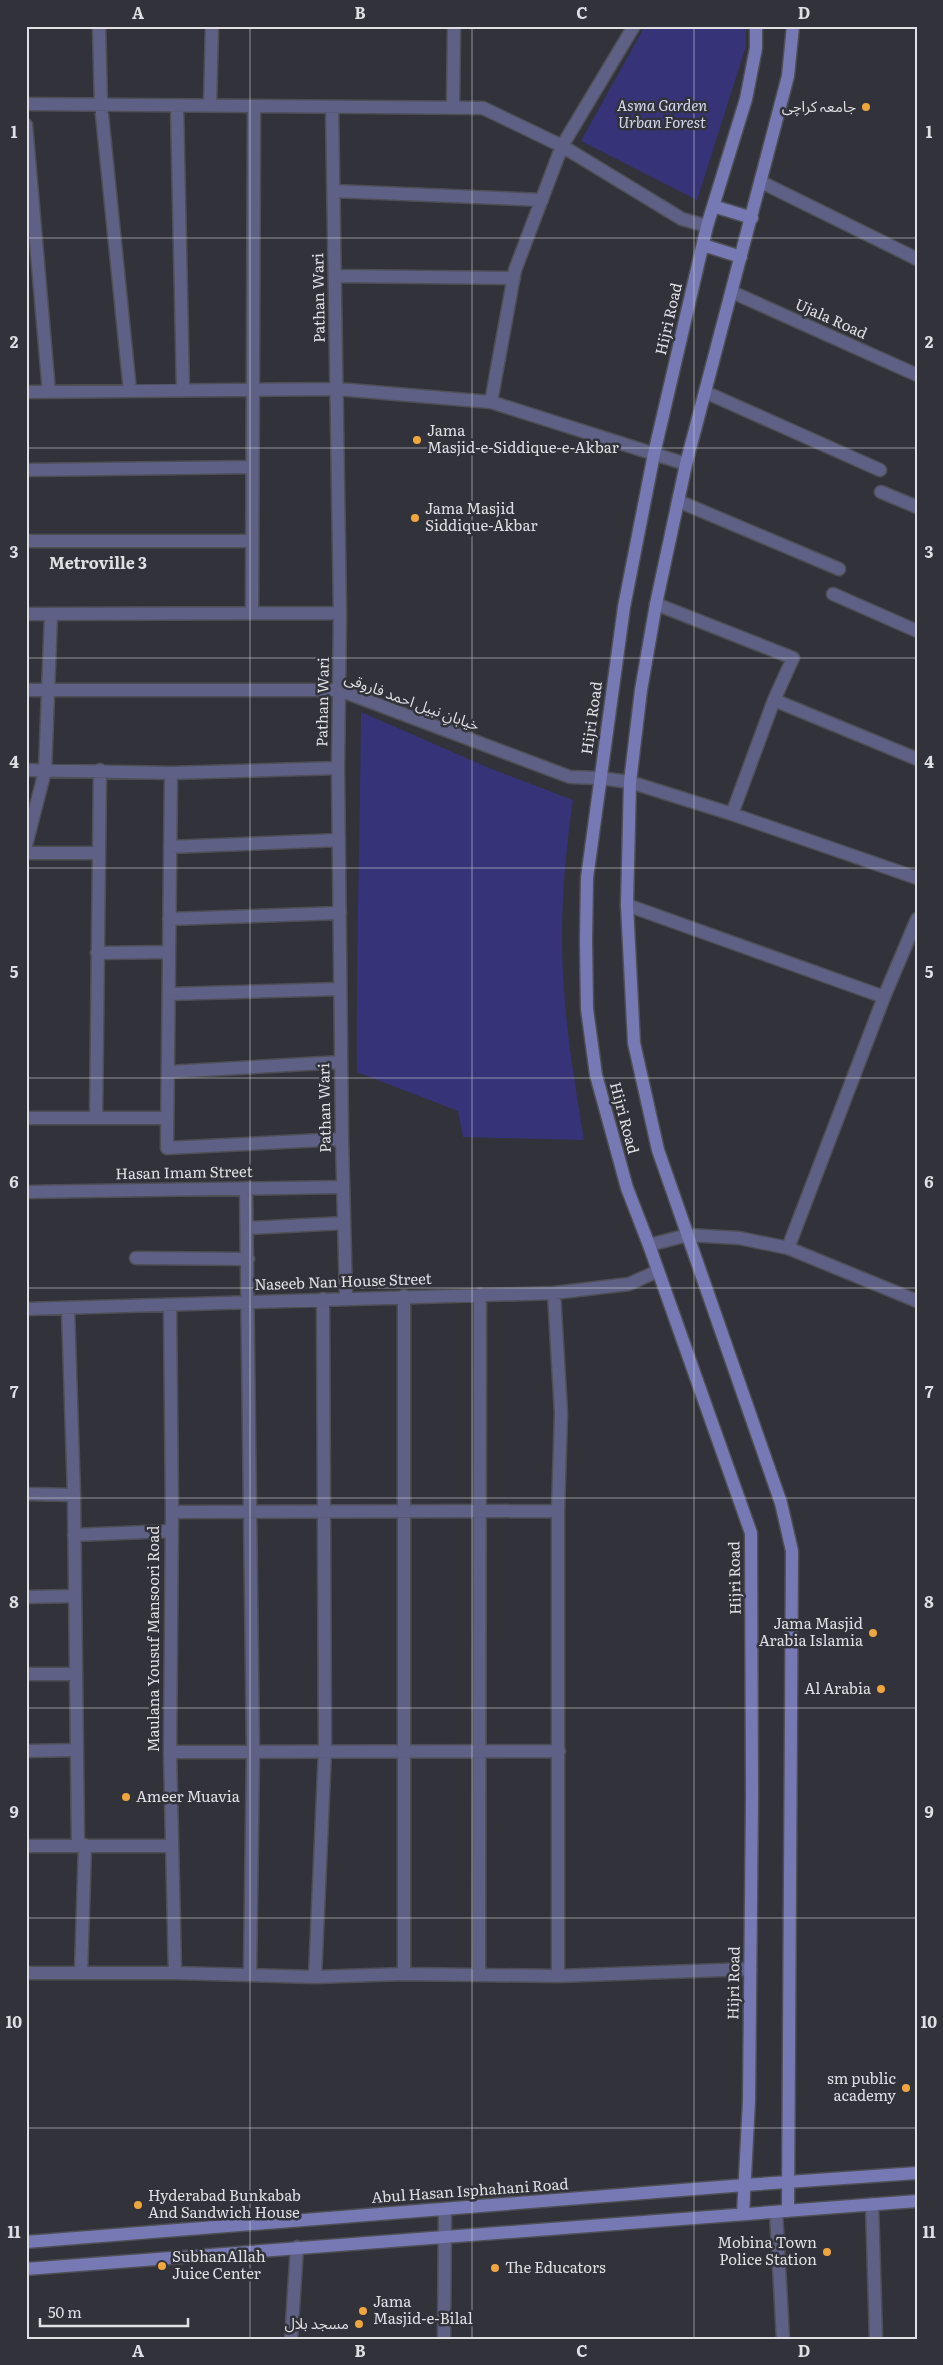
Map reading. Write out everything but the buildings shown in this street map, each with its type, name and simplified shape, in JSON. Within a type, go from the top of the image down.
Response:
[{"type":"main road","name":"Hijri Road","points":[[744,2214],[749,2101],[751,1533],[627,1188],[596,1075],[587,1009],[587,878],[624,607],[654,454],[707,226],[746,99],[756,48],[756,26]]},
{"type":"main road","name":"Hijri Road","points":[[782,2211],[788,2183],[792,1551],[781,1503],[658,1150],[634,1043],[627,905],[630,782],[641,690],[656,604],[686,464],[762,182],[788,76],[793,26]]},
{"type":"main road","points":[[713,206],[752,218]]},
{"type":"main road","points":[[703,245],[741,257]]},
{"type":"main road","name":"Abul Hasan Isphahani Road","points":[[26,2242],[917,2173]]},
{"type":"main road","points":[[26,2269],[917,2201]]},
{"type":"street","points":[[99,26],[101,105],[130,391]]},
{"type":"street","points":[[210,106],[212,26]]},
{"type":"street","points":[[452,108],[454,26]]},
{"type":"street","points":[[491,402],[514,278],[562,146],[634,26]]},
{"type":"street","points":[[26,104],[484,108],[562,146],[682,219],[707,226]]},
{"type":"street","points":[[177,106],[183,390]]},
{"type":"street","points":[[252,612],[254,107]]},
{"type":"street","name":"Pathan Wari","points":[[332,107],[340,613],[338,768],[340,988],[346,1298]]},
{"type":"street","points":[[26,125],[49,392]]},
{"type":"street","points":[[762,182],[917,259]]},
{"type":"street","points":[[334,191],[542,200]]},
{"type":"street","points":[[335,276],[514,278]]},
{"type":"street","name":"Ujala Road","points":[[732,292],[917,375]]},
{"type":"street","points":[[26,392],[337,389],[491,402],[686,464]]},
{"type":"street","points":[[705,392],[880,470]]},
{"type":"street","points":[[26,470],[252,467]]},
{"type":"street","points":[[881,492],[917,507]]},
{"type":"street","points":[[678,500],[839,569]]},
{"type":"street","points":[[26,541],[252,541]]},
{"type":"street","points":[[833,594],[917,631]]},
{"type":"street","points":[[656,604],[793,658],[774,700],[732,814]]},
{"type":"street","points":[[26,614],[340,613]]},
{"type":"street","points":[[26,845],[45,771],[51,615]]},
{"type":"street","name":"خیابانِ نبیل احمد فاروقی","points":[[26,690],[339,690],[570,777],[630,782],[732,814],[917,878]]},
{"type":"street","points":[[774,700],[917,759]]},
{"type":"street","points":[[26,770],[100,770],[171,773],[338,768]]},
{"type":"street","points":[[96,1118],[100,770]]},
{"type":"street","points":[[171,773],[167,1148],[342,1139]]},
{"type":"street","points":[[170,848],[339,840]]},
{"type":"street","points":[[26,853],[98,853]]},
{"type":"street","points":[[627,905],[884,997]]},
{"type":"street","points":[[169,919],[340,913]]},
{"type":"street","points":[[788,1248],[884,997],[917,919]]},
{"type":"street","points":[[97,954],[169,952]]},
{"type":"street","points":[[168,994],[340,988]]},
{"type":"street","points":[[168,1072],[341,1062]]},
{"type":"street","points":[[26,1118],[167,1118]]},
{"type":"street","name":"Hasan Imam Street","points":[[26,1192],[343,1187]]},
{"type":"street","points":[[246,1188],[249,1302],[253,1751],[250,1975]]},
{"type":"street","points":[[247,1228],[344,1224]]},
{"type":"street","points":[[649,1245],[688,1235],[739,1238],[788,1248],[917,1301]]},
{"type":"street","points":[[136,1258],[248,1259]]},
{"type":"street","name":"Naseeb Nan House Street","points":[[26,1309],[404,1296],[554,1293],[629,1284],[658,1271]]},
{"type":"street","points":[[554,1293],[561,1413],[558,1511],[558,1976]]},
{"type":"street","points":[[479,1975],[480,1294]]},
{"type":"street","points":[[404,1296],[404,1974]]},
{"type":"street","points":[[315,1977],[325,1750],[323,1299]]},
{"type":"street","name":"Maulana Yousuf Mansoori Road","points":[[170,1305],[172,1512],[170,1752],[175,1973]]},
{"type":"street","points":[[68,1309],[74,1495],[77,1750],[82,1845],[82,1973]]},
{"type":"street","points":[[26,1494],[74,1495]]},
{"type":"street","points":[[172,1512],[558,1511]]},
{"type":"street","points":[[74,1535],[172,1532]]},
{"type":"street","points":[[26,1597],[75,1596]]},
{"type":"street","points":[[26,1674],[76,1674]]},
{"type":"street","points":[[26,1751],[77,1750]]},
{"type":"street","points":[[170,1752],[559,1750]]},
{"type":"street","points":[[26,1846],[172,1846]]},
{"type":"street","points":[[26,1973],[175,1973],[315,1977],[404,1974],[558,1976],[750,1969]]},
{"type":"street","points":[[872,2204],[876,2339]]},
{"type":"street","points":[[444,2339],[445,2209]]},
{"type":"street","points":[[782,2211],[783,2339]]},
{"type":"street","points":[[291,2339],[297,2247]]},
{"type":"green space","name":"Asma Garden Urban Forest","points":[[645,26],[746,26],[746,46],[697,200],[581,141]]},
{"type":"green space","points":[[361,712],[489,768],[573,800],[563,894],[562,942],[565,1008],[584,1140],[463,1137],[458,1111],[357,1072]]},
{"type":"place","name":"جامعہ کراچی","points":[[866,107]]},
{"type":"place","name":"Jama Masjid-e-Siddique-e-Akbar","points":[[417,440]]},
{"type":"place","name":"Jama Masjid Siddique-Akbar","points":[[415,518]]},
{"type":"place","name":"Jama Masjid Arabia Islamia","points":[[873,1633]]},
{"type":"place","name":"Al Arabia","points":[[881,1689]]},
{"type":"place","name":"Ameer Muavia","points":[[126,1797]]},
{"type":"place","name":"sm public academy","points":[[906,2088]]},
{"type":"place","name":"Hyderabad Bunkabab And Sandwich House","points":[[138,2205]]},
{"type":"place","name":"Mobina Town Police Station","points":[[827,2252]]},
{"type":"place","name":"SubhanAllah Juice Center","points":[[162,2266]]},
{"type":"place","name":"The Educators","points":[[495,2268]]},
{"type":"place","name":"Jama Masjid-e-Bilal","points":[[363,2311]]},
{"type":"place","name":"مسجد بلال","points":[[359,2324]]},
{"type":"district","name":"Metroville 3","points":[[98,563]]}]
